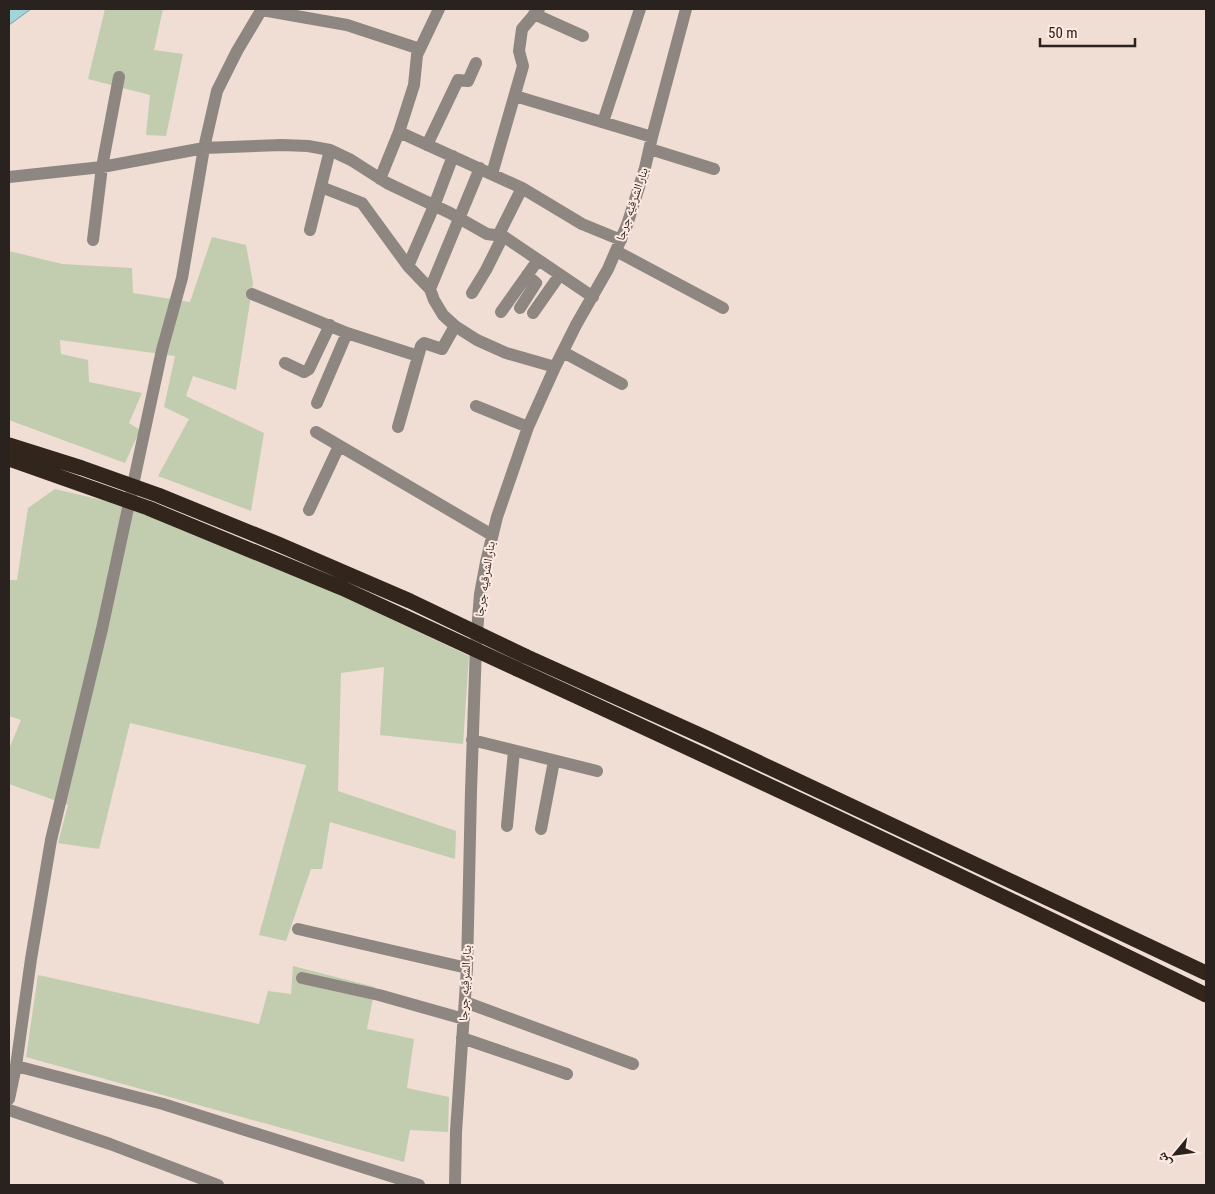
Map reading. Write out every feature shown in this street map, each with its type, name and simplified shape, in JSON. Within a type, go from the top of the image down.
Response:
[{"type":"highway","points":[[9,445],[158,495],[410,601],[521,662],[714,760],[1097,941],[1206,995]]},
{"type":"highway","points":[[9,459],[157,511],[709,739],[1206,973]]},
{"type":"street","points":[[380,179],[399,132],[414,86],[416,63],[420,49],[439,9]]},
{"type":"street","points":[[603,122],[640,9]]},
{"type":"street","name":"بنار الشرقيه جرجا","points":[[455,1185],[467,968],[472,740],[480,594],[497,517],[528,427],[555,367],[593,297],[627,225],[651,143],[686,9]]},
{"type":"street","points":[[9,1099],[16,1066],[31,959],[51,840],[102,630],[162,350],[182,278],[204,148],[217,91],[237,51],[262,10],[346,26],[420,49]]},
{"type":"street","points":[[430,289],[459,220],[486,171],[515,96],[523,66],[519,51],[522,29],[536,12],[583,36]]},
{"type":"street","points":[[427,145],[458,80],[468,81],[476,63]]},
{"type":"street","points":[[93,240],[102,167],[119,77]]},
{"type":"street","points":[[515,96],[603,122],[714,169]]},
{"type":"street","points":[[399,132],[522,188],[723,308]]},
{"type":"street","points":[[9,177],[102,167],[204,148],[282,145],[308,146],[330,150],[351,160],[380,179],[487,234],[501,235],[559,276],[593,297]]},
{"type":"street","points":[[310,230],[330,150]]},
{"type":"street","points":[[408,266],[453,156]]},
{"type":"street","points":[[321,187],[362,203],[408,266],[430,289],[434,300],[443,314],[455,326],[477,340],[506,353],[555,367]]},
{"type":"street","points":[[472,293],[486,270],[522,188]]},
{"type":"street","points":[[501,312],[538,260]]},
{"type":"street","points":[[520,308],[536,284],[528,275]]},
{"type":"street","points":[[534,313],[559,276]]},
{"type":"street","points":[[252,294],[347,333],[418,356]]},
{"type":"street","points":[[285,363],[304,372],[309,369],[330,325]]},
{"type":"street","points":[[398,427],[421,346],[424,344],[442,350],[455,326]]},
{"type":"street","points":[[317,403],[347,333]]},
{"type":"street","points":[[563,352],[622,384]]},
{"type":"street","points":[[476,406],[528,427]]},
{"type":"street","points":[[316,432],[492,535]]},
{"type":"street","points":[[309,510],[339,446]]},
{"type":"street","points":[[472,740],[597,771]]},
{"type":"street","points":[[507,826],[514,751]]},
{"type":"street","points":[[541,829],[554,761]]},
{"type":"street","points":[[298,928],[467,968]]},
{"type":"street","points":[[302,978],[378,995],[464,1019]]},
{"type":"street","points":[[465,1002],[633,1064]]},
{"type":"street","points":[[462,1038],[567,1074]]},
{"type":"street","points":[[16,1066],[164,1104],[419,1185]]},
{"type":"street","points":[[9,1110],[110,1144],[218,1185]]},
{"type":"green space","points":[[105,9],[163,9],[154,50],[183,54],[166,136],[146,135],[150,95],[88,79]]},
{"type":"green space","points":[[212,237],[246,245],[253,283],[236,390],[193,376],[186,396],[264,433],[251,511],[158,476],[189,419],[164,407],[175,356],[60,340],[61,354],[88,360],[89,382],[142,393],[129,423],[140,430],[125,463],[9,420],[9,251],[62,264],[132,268],[133,293],[190,302]]},
{"type":"green space","points":[[55,489],[106,501],[160,520],[328,589],[469,656],[463,744],[380,735],[384,667],[341,673],[338,791],[456,831],[455,859],[330,822],[322,869],[311,869],[286,941],[259,935],[306,765],[130,723],[99,849],[58,843],[68,805],[9,784],[9,749],[21,720],[9,716],[9,580],[17,580],[28,508]]},
{"type":"green space","points":[[293,966],[375,987],[367,1029],[414,1039],[407,1088],[449,1097],[448,1132],[410,1130],[404,1162],[26,1057],[38,975],[259,1024],[268,991],[291,994]]},
{"type":"water","points":[[9,9],[31,9],[9,25]]}]
